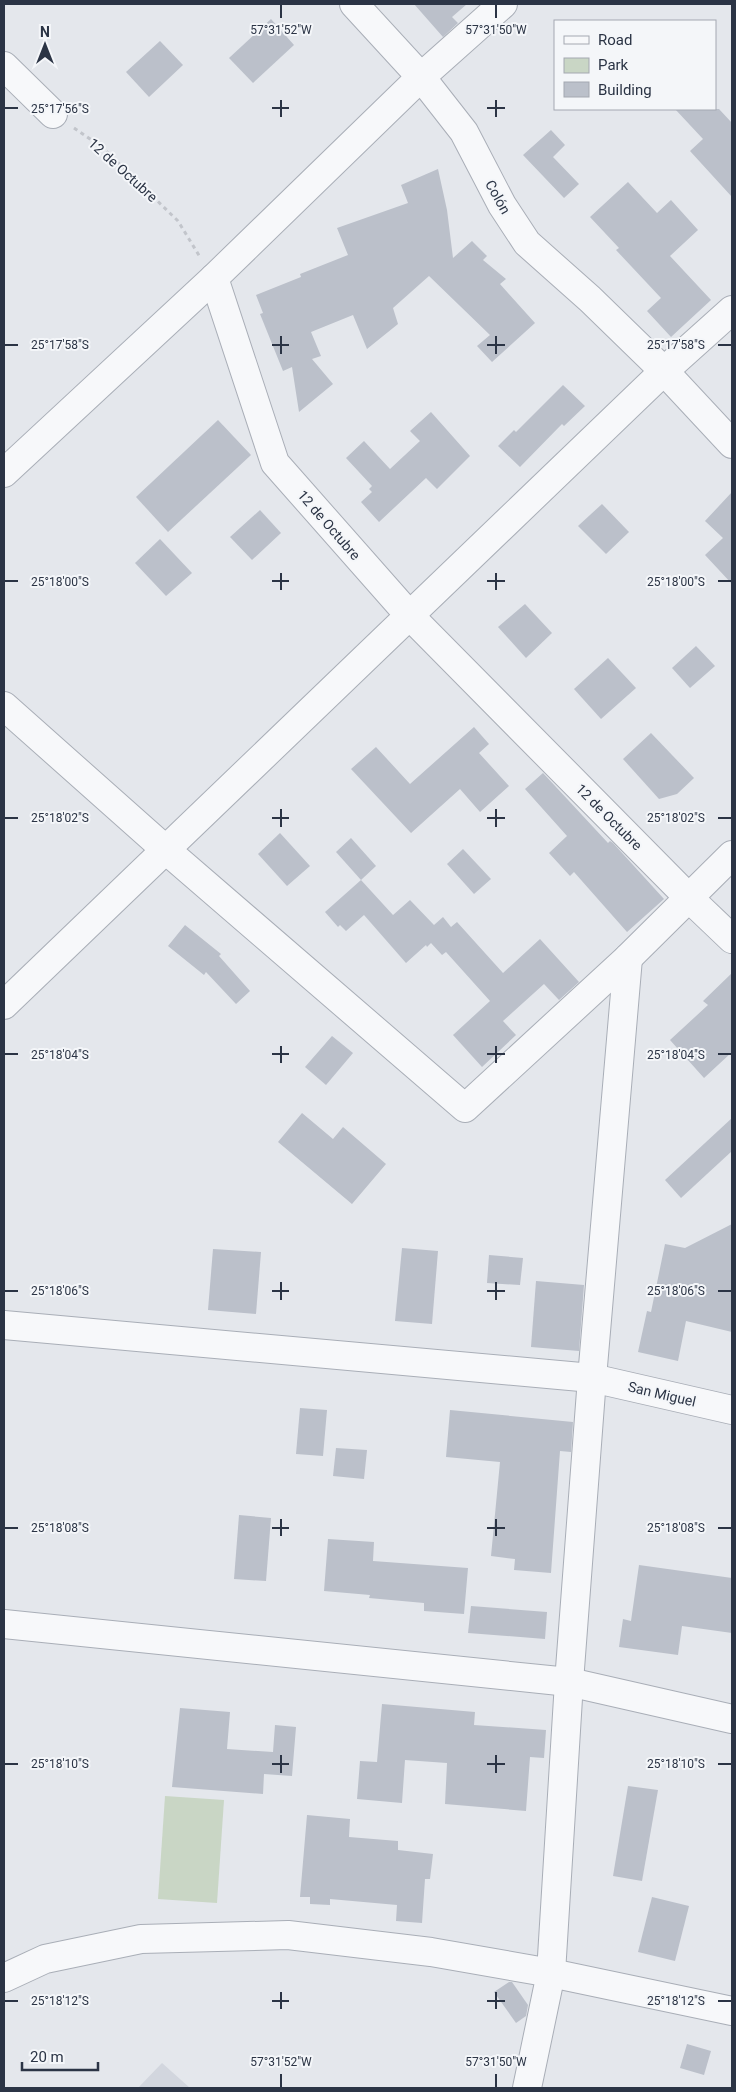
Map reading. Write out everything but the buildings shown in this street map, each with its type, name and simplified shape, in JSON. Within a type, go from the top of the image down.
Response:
[{"type":"street","name":"Colón","points":[[354,4],[420,77],[464,132],[502,206],[526,243],[590,299],[664,371],[732,444]]},
{"type":"street","points":[[4,473],[214,278],[420,77],[503,4]]},
{"type":"street","points":[[4,66],[53,114]]},
{"type":"street","name":"12 de Octubre","points":[[214,278],[275,464],[410,616],[689,898],[732,939]]},
{"type":"street","points":[[4,1005],[664,371],[732,310]]},
{"type":"street","points":[[4,706],[166,850],[465,1108],[628,958],[732,855]]},
{"type":"street","points":[[527,2088],[540,2033],[550,1973],[569,1682],[592,1378],[628,958]]},
{"type":"street","name":"San Miguel","points":[[4,1325],[592,1378],[732,1410]]},
{"type":"street","points":[[4,1624],[569,1682],[732,1719]]},
{"type":"street","points":[[4,1978],[45,1959],[142,1939],[288,1934],[431,1952],[550,1973],[732,2011]]},
{"type":"path","name":"12 de Octubre","points":[[53,114],[103,148],[178,221],[214,278]]},
{"type":"shaded area","points":[[162,2063],[190,2088],[138,2088]]},
{"type":"green space","points":[[165,1796],[224,1800],[217,1903],[158,1899]]}]
